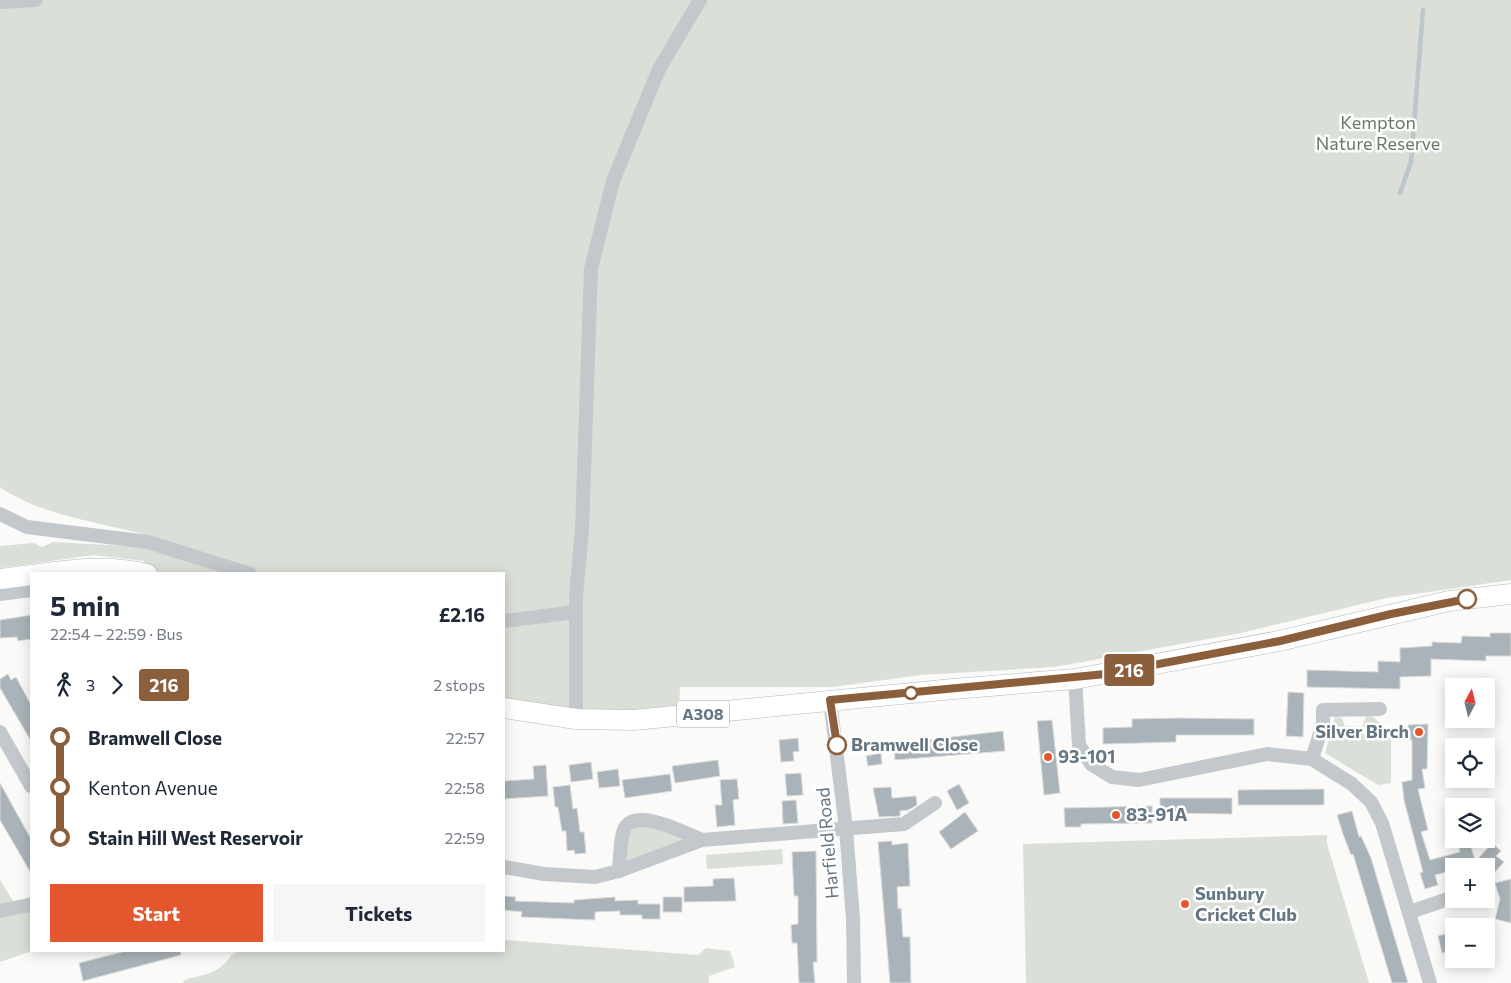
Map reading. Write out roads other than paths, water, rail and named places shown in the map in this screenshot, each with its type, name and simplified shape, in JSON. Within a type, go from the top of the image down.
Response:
[{"type":"highway","points":[[58,572],[91,568],[136,572]]},
{"type":"highway","points":[[0,580],[30,575]]},
{"type":"highway","name":"A308","points":[[505,708],[576,719],[634,720],[830,700],[1075,679],[1280,641],[1449,602],[1511,594]]},
{"type":"street","points":[[0,2],[36,0]]},
{"type":"street","points":[[576,719],[578,678],[576,612],[582,530],[590,269],[612,181],[659,70],[700,0]]},
{"type":"street","points":[[0,514],[27,527],[148,542],[244,572]]},
{"type":"street","points":[[0,594],[30,590]]},
{"type":"street","points":[[505,621],[576,612]]},
{"type":"street","points":[[1075,679],[1079,745],[1091,764],[1112,777],[1139,780],[1268,754],[1312,759],[1352,784],[1371,802],[1382,823],[1430,983]]},
{"type":"street","name":"Harfield Road","points":[[830,700],[846,829],[853,919],[854,983]]},
{"type":"street","points":[[1312,759],[1322,724],[1323,710],[1380,709]]},
{"type":"street","points":[[0,732],[30,784]]},
{"type":"street","points":[[505,867],[570,877],[595,877],[619,871],[702,840],[904,824],[935,803]]},
{"type":"street","points":[[619,871],[623,833],[626,826],[634,820],[652,821],[702,840]]},
{"type":"street","points":[[1410,912],[1445,900]]},
{"type":"street","points":[[0,911],[30,905]]},
{"type":"waterway","points":[[1400,193],[1411,162],[1423,10]]},
{"type":"place","name":"Silver Birch","points":[[1419,732]]},
{"type":"place","name":"Bramwell Close","points":[[837,745]]},
{"type":"place","name":"93-101","points":[[1048,757]]},
{"type":"place","name":"83-91A","points":[[1116,815]]},
{"type":"place","name":"Sunbury Cricket Club","points":[[1185,904]]},
{"type":"park label","name":"Kempton Nature Reserve","points":[[1378,133]]}]
